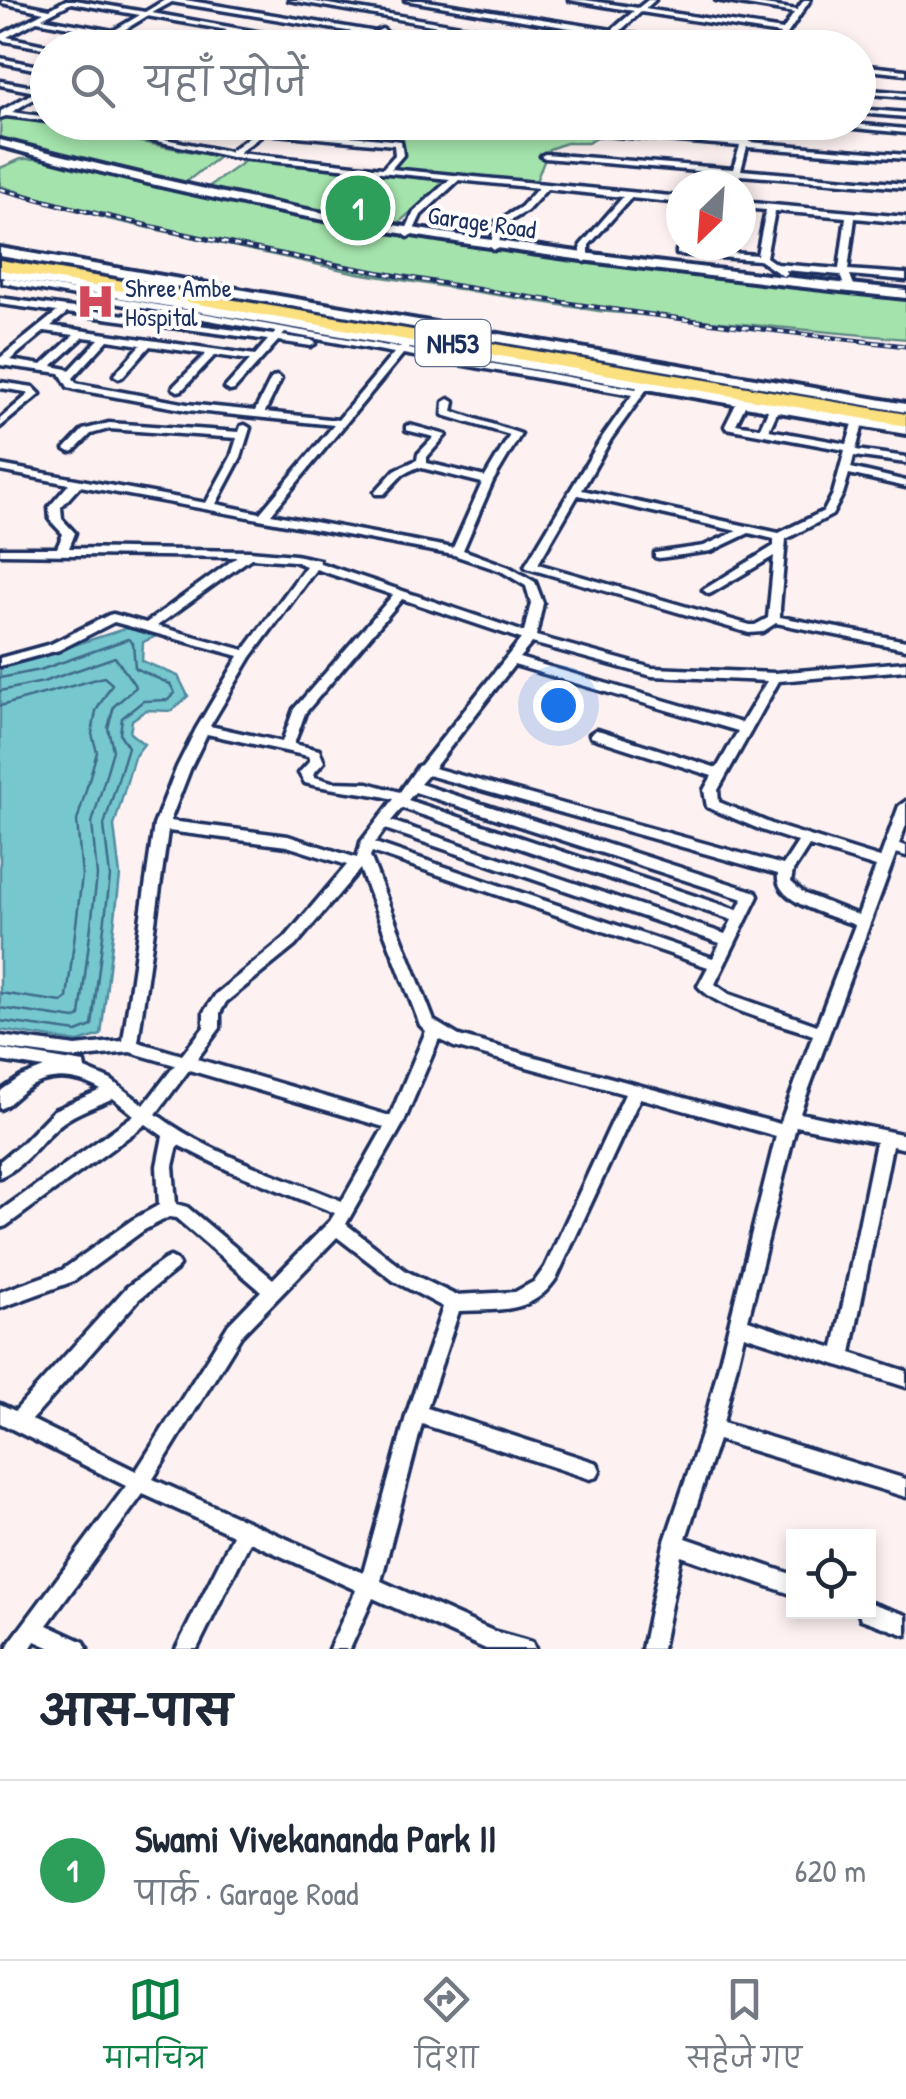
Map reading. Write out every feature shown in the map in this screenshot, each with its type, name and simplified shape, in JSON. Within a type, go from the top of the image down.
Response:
[{"type":"highway","name":"NH53","points":[[3,270],[578,368],[906,414]]},
{"type":"highway","name":"NH53","points":[[3,270],[906,414]]},
{"type":"street","points":[[118,30],[172,0],[361,30]]},
{"type":"street","points":[[204,25],[246,0]]},
{"type":"street","points":[[292,0],[474,30]]},
{"type":"street","points":[[408,0],[601,30]]},
{"type":"street","points":[[572,0],[771,30]]},
{"type":"street","points":[[616,30],[652,0]]},
{"type":"street","points":[[701,19],[719,0],[798,12]]},
{"type":"street","points":[[785,30],[808,0]]},
{"type":"street","points":[[0,38],[71,1],[232,30]]},
{"type":"street","points":[[4,2],[50,11]]},
{"type":"street","points":[[273,30],[317,2]]},
{"type":"street","points":[[384,30],[424,2]]},
{"type":"street","points":[[36,20],[95,30]]},
{"type":"street","points":[[0,28],[14,30]]},
{"type":"street","points":[[0,38],[30,43]]},
{"type":"street","points":[[0,60],[30,66]]},
{"type":"street","points":[[876,69],[904,71],[902,114],[876,112]]},
{"type":"street","points":[[0,84],[30,88]]},
{"type":"street","points":[[876,93],[902,95]]},
{"type":"street","points":[[1,113],[30,98]]},
{"type":"street","points":[[1,113],[30,117]]},
{"type":"street","points":[[876,129],[906,132]]},
{"type":"street","points":[[158,140],[232,155],[666,199]]},
{"type":"street","points":[[232,155],[251,140]]},
{"type":"street","points":[[364,140],[398,143],[398,155],[386,170]]},
{"type":"street","points":[[706,140],[906,157]]},
{"type":"street","points":[[737,170],[745,140]]},
{"type":"street","name":"Garage Road","points":[[0,143],[194,192],[408,234],[585,259],[906,294]]},
{"type":"street","points":[[545,156],[712,170]]},
{"type":"street","points":[[756,174],[906,186]]},
{"type":"street","points":[[408,234],[416,214],[458,177]]},
{"type":"street","points":[[494,246],[499,224],[531,203],[545,186]]},
{"type":"street","points":[[585,259],[585,245],[628,195]]},
{"type":"street","points":[[756,206],[906,220]]},
{"type":"street","points":[[761,258],[771,207]]},
{"type":"street","points":[[850,288],[843,270],[851,215]]},
{"type":"street","points":[[756,257],[795,283]]},
{"type":"street","points":[[682,260],[682,270]]},
{"type":"street","points":[[776,267],[906,277]]},
{"type":"street","points":[[3,270],[282,330],[642,388],[743,400],[906,429]]},
{"type":"street","points":[[0,301],[220,331],[282,330]]},
{"type":"street","points":[[1,362],[65,310]]},
{"type":"street","points":[[42,328],[256,358]]},
{"type":"street","points":[[230,388],[282,330]]},
{"type":"street","points":[[178,388],[220,331]]},
{"type":"street","points":[[44,368],[81,334]]},
{"type":"street","points":[[105,338],[70,376],[69,382],[187,408],[342,423]]},
{"type":"street","points":[[119,375],[148,344]]},
{"type":"street","points":[[402,349],[578,368],[642,388]]},
{"type":"street","points":[[265,514],[402,349]]},
{"type":"street","points":[[1,362],[70,376]]},
{"type":"street","points":[[211,504],[243,435],[276,379]]},
{"type":"street","points":[[0,386],[29,389],[34,394],[0,424]]},
{"type":"street","points":[[532,566],[606,438],[642,388]]},
{"type":"street","points":[[743,400],[728,423],[906,460]]},
{"type":"street","points":[[764,432],[775,406]]},
{"type":"street","points":[[436,432],[450,408],[516,434],[488,481],[457,552]]},
{"type":"street","points":[[708,590],[828,512],[845,470],[858,420]]},
{"type":"street","points":[[70,449],[87,432],[109,426],[243,435]]},
{"type":"street","points":[[380,492],[398,472],[420,462],[441,438],[436,432],[410,428]]},
{"type":"street","points":[[735,444],[743,429]]},
{"type":"street","points":[[420,462],[488,481]]},
{"type":"street","points":[[0,468],[457,552],[504,569],[531,584],[536,593],[529,638],[382,823],[366,845],[361,864],[290,942],[221,998],[212,1012],[212,1028],[145,1116],[0,1221]]},
{"type":"street","points":[[845,470],[906,484]]},
{"type":"street","points":[[62,551],[68,534],[56,520],[55,507],[78,481]]},
{"type":"street","points":[[578,492],[747,530],[780,542]]},
{"type":"street","points":[[659,555],[708,549],[747,530]]},
{"type":"street","points":[[774,619],[772,590],[781,565],[780,542]]},
{"type":"street","points":[[0,550],[248,554],[315,562],[529,638],[652,672],[775,678],[906,666]]},
{"type":"street","points":[[151,626],[248,554]]},
{"type":"street","points":[[130,1046],[162,826],[205,730],[246,654],[282,600],[315,562]]},
{"type":"street","points":[[504,569],[532,566],[749,629],[758,629],[774,619],[906,644]]},
{"type":"street","points":[[287,745],[299,712],[401,592]]},
{"type":"street","points":[[0,662],[55,647],[113,618],[246,654]]},
{"type":"street","points":[[511,660],[746,729]]},
{"type":"street","points":[[593,684],[608,661]]},
{"type":"street","points":[[775,678],[708,797],[719,809],[806,840],[893,854]]},
{"type":"street","points":[[205,730],[287,745],[318,757],[306,772],[310,780],[404,795],[745,893],[751,901],[706,986],[712,992],[821,1032]]},
{"type":"street","points":[[596,734],[721,774]]},
{"type":"street","points":[[424,770],[786,871]]},
{"type":"street","points":[[404,795],[571,861],[740,918]]},
{"type":"street","points":[[652,1649],[674,1544],[712,1428],[788,1125],[862,922],[893,854],[905,812]]},
{"type":"street","points":[[382,823],[728,940]]},
{"type":"street","points":[[162,826],[288,841],[361,864],[428,1024],[454,1042],[635,1091],[788,1125],[906,1142]]},
{"type":"street","points":[[806,840],[786,871],[784,884],[800,898],[862,922]]},
{"type":"street","points":[[366,845],[715,964]]},
{"type":"street","points":[[539,904],[571,861]]},
{"type":"street","points":[[17,1649],[140,1482],[236,1330],[341,1218],[395,1124],[435,1029]]},
{"type":"street","points":[[0,1042],[76,1052],[130,1046],[395,1124]]},
{"type":"street","points":[[0,1055],[76,1065],[172,1134],[341,1218],[400,1276],[453,1303],[516,1300],[541,1287],[635,1091]]},
{"type":"street","points":[[0,1103],[18,1085],[35,1076],[62,1072],[88,1076]]},
{"type":"street","points":[[3,1164],[60,1115],[112,1092]]},
{"type":"street","points":[[168,1209],[165,1166],[172,1134]]},
{"type":"street","points":[[841,1358],[885,1138]]},
{"type":"street","points":[[0,1300],[68,1276],[168,1209],[181,1212],[271,1289]]},
{"type":"street","points":[[170,1265],[134,1293],[9,1417],[140,1482],[370,1583],[491,1645],[525,1649]]},
{"type":"street","points":[[339,1649],[370,1583],[416,1413],[453,1303]]},
{"type":"street","points":[[738,1325],[906,1380]]},
{"type":"street","points":[[416,1413],[590,1470]]},
{"type":"street","points":[[712,1428],[906,1488]]},
{"type":"street","points":[[186,1649],[246,1529]]},
{"type":"street","points":[[674,1544],[786,1583]]},
{"type":"street","points":[[876,1615],[906,1625]]},
{"type":"street","points":[[34,1630],[78,1649]]},
{"type":"green space","points":[[1,115],[30,121],[30,140],[131,140],[219,157],[182,185],[0,139]]},
{"type":"green space","points":[[403,140],[594,140],[549,149],[536,181],[392,169]]},
{"type":"green space","points":[[21,159],[57,159],[341,222],[906,294],[906,339],[599,311],[357,273],[108,219],[0,186],[0,168]]},
{"type":"green space","points":[[245,161],[446,181],[395,226],[204,190]]},
{"type":"water","points":[[127,628],[156,636],[143,642],[142,661],[178,676],[188,696],[172,711],[146,710],[132,720],[130,733],[144,744],[134,757],[114,826],[120,876],[101,1035],[78,1042],[0,1030],[0,669]]},
{"type":"railway","points":[[0,189],[224,242],[450,285],[906,346]]},
{"type":"place","name":"Swami Vivekananda Park II","points":[[358,208]]},
{"type":"place","name":"Shree Ambe Hospital","points":[[95,302]]}]
